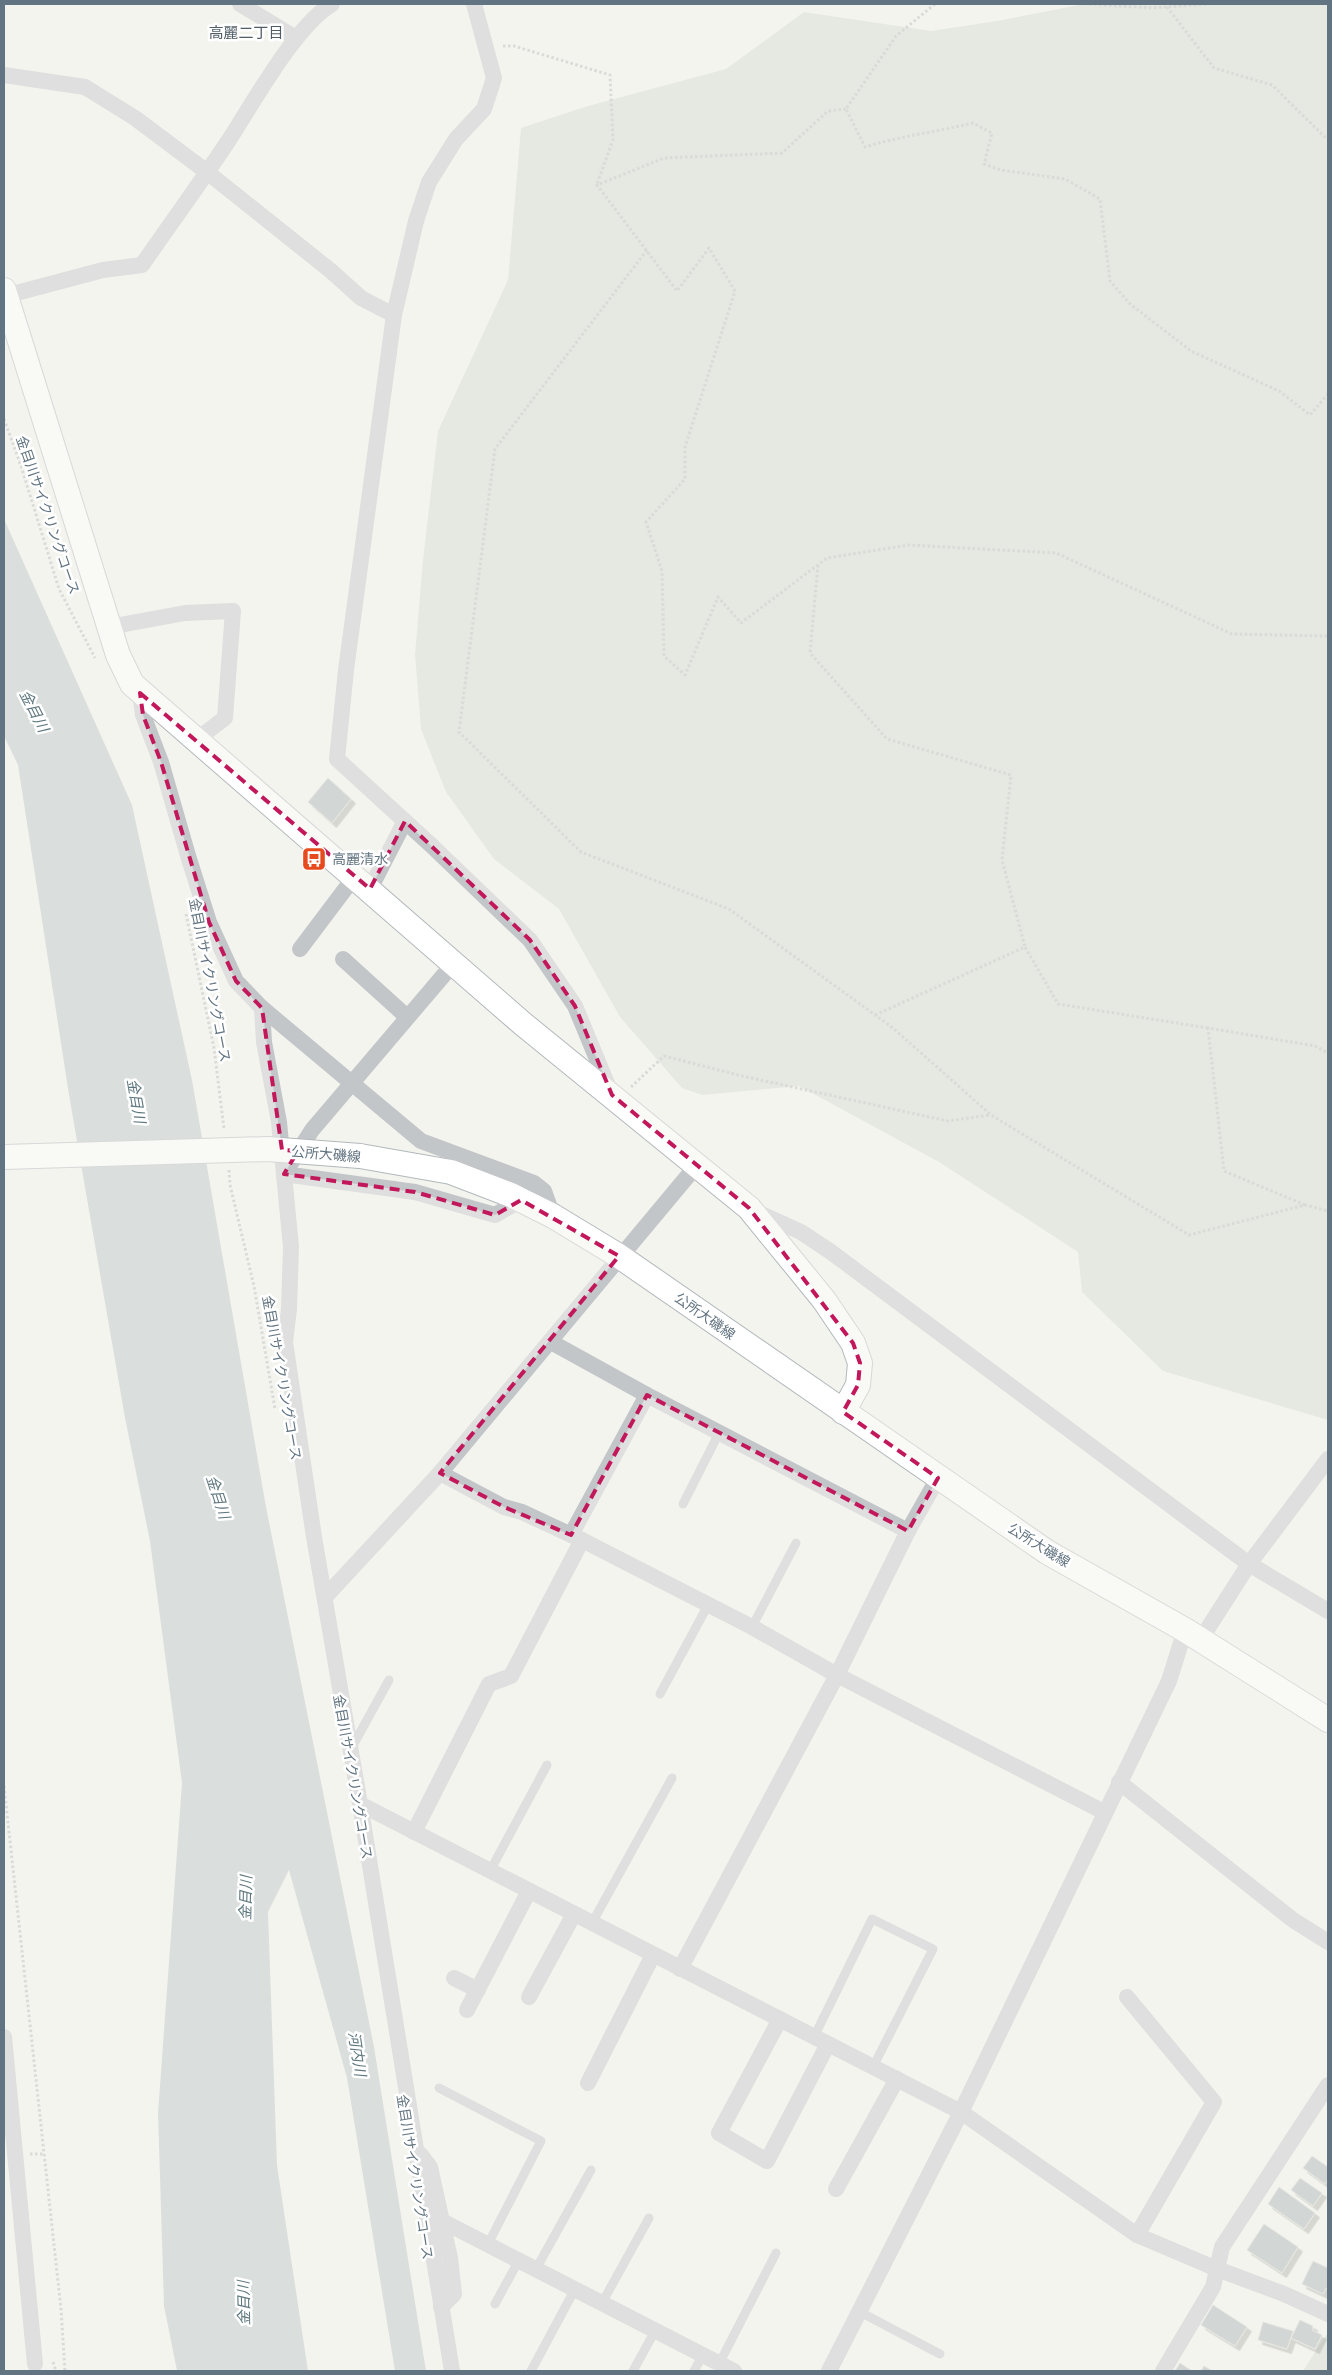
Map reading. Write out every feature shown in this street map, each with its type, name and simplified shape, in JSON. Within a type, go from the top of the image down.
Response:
[{"type":"main road","points":[[4,293],[121,665],[140,692],[363,882],[523,1024],[698,1164],[749,1208],[824,1300],[853,1344],[860,1363],[858,1385],[843,1412]]},
{"type":"main road","name":"公所大磯線","points":[[4,1156],[268,1149],[360,1156],[451,1172],[521,1200],[553,1216],[619,1256],[1047,1552],[1193,1635],[1328,1720]]},
{"type":"street","points":[[240,4],[296,38]]},
{"type":"street","points":[[4,293],[103,270],[142,265],[208,172],[296,38],[332,4]]},
{"type":"street","points":[[474,4],[494,78],[484,109],[456,139],[429,182],[416,221],[394,315],[346,670],[337,759],[530,940],[575,1006],[614,1097]]},
{"type":"street","points":[[4,75],[85,87],[135,118],[208,172],[331,271],[360,298],[394,315]]},
{"type":"street","points":[[109,627],[185,613],[233,611],[225,718],[196,740]]},
{"type":"street","points":[[140,692],[143,715],[162,762],[209,922],[236,981],[262,1008],[350,1084],[421,1141],[534,1183],[544,1192],[553,1216]]},
{"type":"street","points":[[300,949],[363,882],[405,822]]},
{"type":"street","points":[[342,959],[407,1017]]},
{"type":"street","points":[[284,1174],[312,1130],[454,962]]},
{"type":"street","points":[[262,1008],[264,1042],[279,1122],[291,1247],[289,1309],[285,1342],[314,1537],[360,1804],[452,2371]]},
{"type":"street","points":[[325,1597],[440,1473],[551,1342],[619,1256],[698,1164]]},
{"type":"street","points":[[284,1174],[415,1192],[495,1215],[521,1200]]},
{"type":"street","points":[[749,1208],[801,1232],[831,1252],[1249,1564],[1328,1610]]},
{"type":"street","points":[[551,1342],[646,1395],[908,1531]]},
{"type":"street","points":[[414,1832],[489,1684],[511,1676],[576,1537],[646,1395]]},
{"type":"street","points":[[829,2371],[961,2112],[1104,1812],[1168,1681],[1193,1635],[1328,1459]]},
{"type":"street","points":[[440,1473],[504,1507],[522,1512],[576,1537],[752,1627],[837,1675],[1104,1812]]},
{"type":"street","points":[[680,1969],[837,1675],[908,1531],[938,1478]]},
{"type":"street","points":[[1119,1782],[1293,1920],[1328,1942]]},
{"type":"street","points":[[360,1804],[961,2112],[1137,2235],[1217,2269],[1284,2294],[1328,2314]]},
{"type":"street","points":[[466,2010],[529,1891]]},
{"type":"street","points":[[529,1997],[574,1914]]},
{"type":"street","points":[[588,2083],[653,1955]]},
{"type":"street","points":[[454,1978],[478,1990]]},
{"type":"street","points":[[1128,1997],[1214,2102],[1137,2235]]},
{"type":"street","points":[[780,2019],[719,2134],[767,2161],[821,2040]]},
{"type":"street","points":[[4,2037],[10,2155],[35,2364]]},
{"type":"street","points":[[836,2189],[897,2079]]},
{"type":"street","points":[[1163,2371],[1213,2287],[1222,2247],[1328,2085]]},
{"type":"street","points":[[416,2150],[430,2167],[450,2258],[454,2294],[441,2307]]},
{"type":"street","points":[[442,2221],[734,2371]]},
{"type":"lane","points":[[683,1504],[719,1433]]},
{"type":"lane","points":[[752,1627],[796,1543]]},
{"type":"lane","points":[[660,1694],[708,1605]]},
{"type":"lane","points":[[350,1751],[389,1680]]},
{"type":"lane","points":[[490,1871],[547,1765]]},
{"type":"lane","points":[[592,1923],[672,1778]]},
{"type":"lane","points":[[821,2040],[872,1919],[933,1949],[873,2067]]},
{"type":"lane","points":[[439,2088],[541,2141],[488,2244]]},
{"type":"lane","points":[[536,2269],[591,2170]]},
{"type":"lane","points":[[602,2303],[649,2218]]},
{"type":"lane","points":[[719,2364],[776,2252]]},
{"type":"lane","points":[[495,2304],[519,2260]]},
{"type":"lane","points":[[531,2371],[575,2289]]},
{"type":"lane","points":[[860,2312],[940,2354]]},
{"type":"lane","points":[[634,2371],[655,2331]]},
{"type":"lane","points":[[694,2371],[703,2355]]},
{"type":"path","points":[[597,185],[664,158],[782,152],[828,111],[846,108],[896,36],[935,4]]},
{"type":"path","points":[[1089,4],[1167,6],[1208,4]]},
{"type":"path","points":[[1167,6],[1214,68],[1272,85],[1328,140]]},
{"type":"path","points":[[485,45],[514,46],[610,75],[613,140],[597,185]]},
{"type":"path","points":[[846,108],[865,147],[892,138],[928,134],[973,123],[992,133],[984,164],[1002,170],[1065,179],[1100,199],[1110,281],[1130,304],[1191,351],[1279,391],[1310,415],[1328,394]]},
{"type":"path","points":[[597,185],[677,291],[708,248],[735,291],[685,447],[685,479],[646,522],[662,571],[664,656],[685,675],[718,596],[741,623],[827,558],[909,545],[1056,554],[1232,634],[1328,636]]},
{"type":"path","points":[[646,250],[496,449],[459,732],[581,852],[728,910],[893,1028],[991,1115],[1189,1235],[1305,1205]]},
{"type":"path","name":"金目川サイクリングコース","points":[[4,419],[59,589],[96,660]]},
{"type":"path","points":[[818,565],[810,653],[887,739],[1012,775],[1002,860],[1026,947],[1058,1004],[1314,1046],[1328,1053]]},
{"type":"path","name":"金目川サイクリングコース","points":[[184,906],[214,1048],[224,1133]]},
{"type":"path","points":[[875,1015],[1026,947]]},
{"type":"path","points":[[1208,1028],[1224,1171],[1305,1205],[1328,1211]]},
{"type":"path","points":[[614,1097],[664,1056],[742,1076],[948,1121],[991,1115]]},
{"type":"path","name":"金目川サイクリングコース","points":[[228,1166],[230,1184],[254,1286],[276,1410]]},
{"type":"path","points":[[4,1786],[62,2309],[65,2371]]},
{"type":"highlighted area","points":[[140,693],[370,889],[405,821],[530,940],[575,1006],[612,1095],[749,1208],[853,1343],[860,1363],[858,1385],[843,1412],[938,1478],[908,1531],[647,1395],[571,1535],[504,1507],[440,1473],[619,1256],[521,1200],[495,1215],[415,1192],[284,1174],[298,1151],[282,1150],[262,1008],[236,981],[209,922],[161,762],[143,715]]},
{"type":"shaded area","points":[[1084,4],[1328,4],[1328,1420],[1163,1371],[1082,1292],[1078,1252],[939,1162],[799,1086],[702,1095],[682,1088],[620,1017],[559,909],[494,859],[446,792],[421,729],[415,654],[423,560],[438,431],[508,280],[521,128],[588,106],[726,69],[804,12],[931,31],[997,21]]},
{"type":"shaded area","points":[[1328,2332],[1328,2371],[1303,2371]]},
{"type":"water","points":[[4,519],[132,805],[192,1080],[266,1507],[374,2047],[426,2371],[395,2371],[347,2078],[289,1870],[268,1912],[277,2165],[308,2371],[177,2371],[164,2306],[158,2113],[182,1783],[150,1541],[125,1418],[69,1095],[18,765],[4,736]]},
{"type":"building","points":[[328,778],[351,799],[332,823],[308,802]]},
{"type":"building","points":[[1312,2156],[1328,2167],[1328,2179],[1325,2184],[1303,2168]]},
{"type":"building","points":[[1300,2178],[1322,2193],[1313,2206],[1291,2190]]},
{"type":"building","points":[[1279,2187],[1315,2213],[1304,2229],[1268,2204]]},
{"type":"building","points":[[1264,2224],[1298,2247],[1282,2273],[1247,2250]]},
{"type":"building","points":[[1313,2261],[1328,2268],[1328,2290],[1326,2288],[1323,2294],[1302,2284]]},
{"type":"building","points":[[1213,2305],[1247,2327],[1235,2346],[1201,2325]]},
{"type":"building","points":[[1300,2320],[1313,2326],[1312,2330],[1322,2335],[1315,2349],[1291,2338]]},
{"type":"building","points":[[1263,2322],[1293,2331],[1287,2349],[1258,2340]]},
{"type":"building","points":[[1180,2363],[1192,2371],[1175,2371]]},
{"type":"building","points":[[1204,2366],[1213,2371],[1201,2371]]},
{"type":"place","name":"高麗清水","points":[[314,859]]},
{"type":"district","name":"高麗二丁目","points":[[246,33]]},
{"type":"water label","name":"金目川","points":[[34,711]]},
{"type":"water label","name":"金目川","points":[[136,1101]]},
{"type":"water label","name":"金目川","points":[[218,1497]]},
{"type":"water label","name":"金目川","points":[[246,1898]]},
{"type":"water label","name":"河内川","points":[[357,2054]]},
{"type":"water label","name":"金目川","points":[[244,2303]]}]
